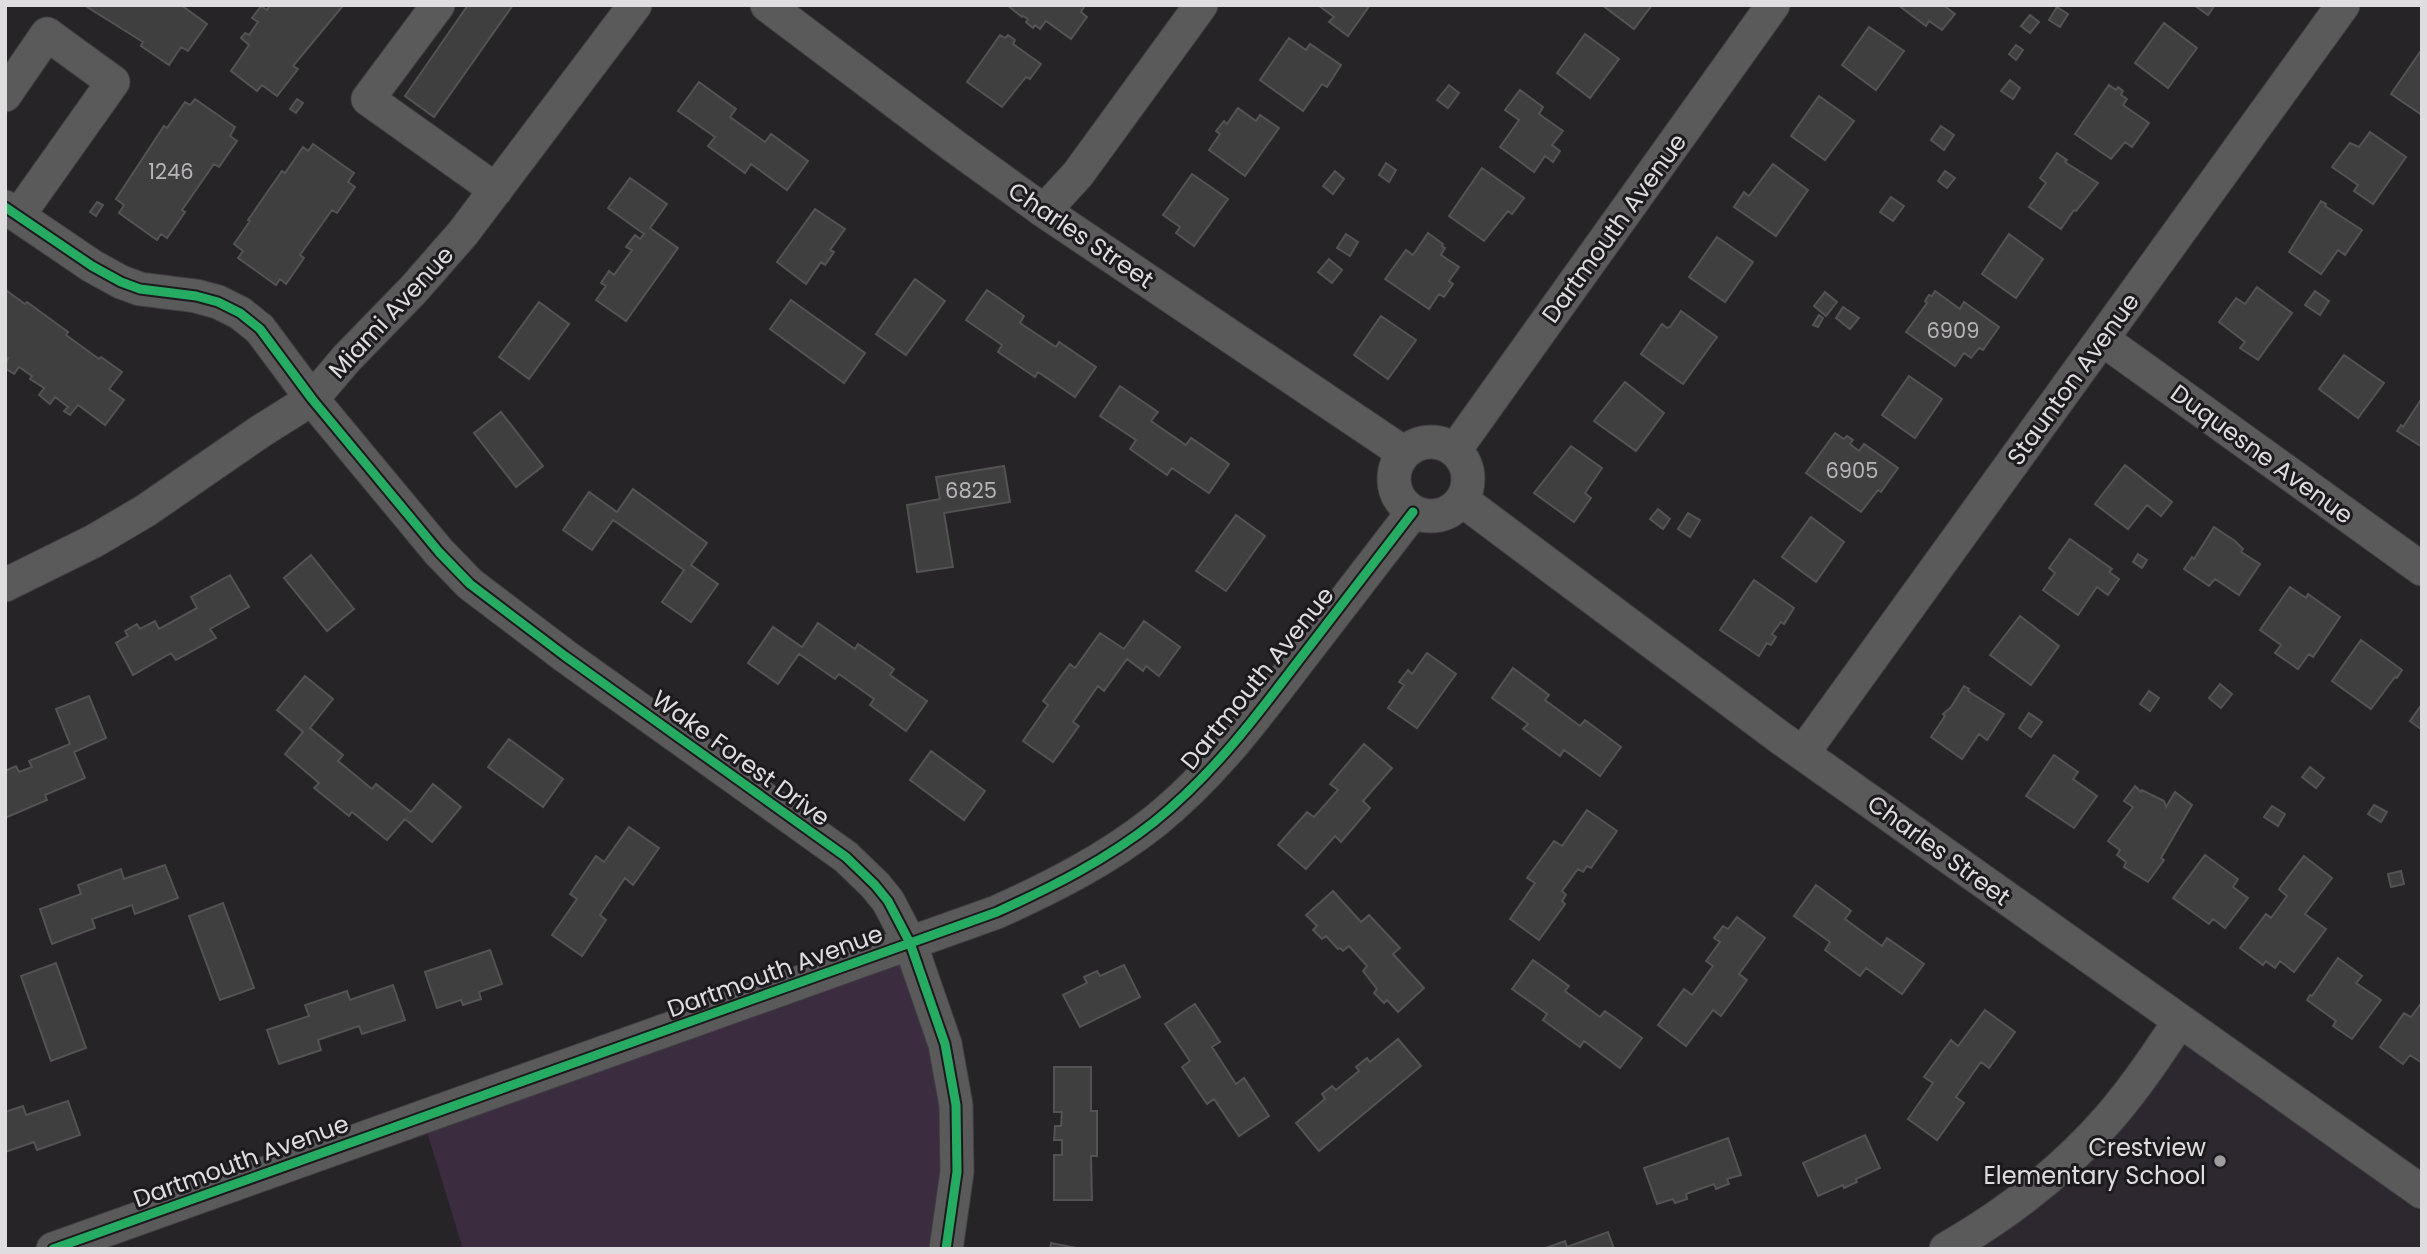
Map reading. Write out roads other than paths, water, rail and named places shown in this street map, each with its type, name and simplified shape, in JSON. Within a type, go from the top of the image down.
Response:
[{"type":"street","points":[[439,5],[368,99],[496,190]]},
{"type":"street","name":"Miami Avenue","points":[[5,585],[94,541],[145,511],[312,399],[346,358],[414,289],[463,233],[635,5]]},
{"type":"street","name":"Charles Street","points":[[767,5],[1044,211],[1404,453]]},
{"type":"street","points":[[1044,211],[1078,174],[1201,5]]},
{"type":"street","name":"Dartmouth Avenue","points":[[1455,450],[1773,5]]},
{"type":"street","name":"Staunton Avenue","points":[[1803,753],[2343,5]]},
{"type":"street","points":[[5,95],[47,34],[113,82],[11,211]]},
{"type":"street","name":"Wake Forest Drive","points":[[11,211],[92,266],[121,282],[140,289],[196,296],[218,302],[240,313],[260,329],[312,399],[439,552],[470,584],[565,656],[846,857],[875,885],[888,901],[911,943],[945,1044],[956,1105],[957,1172],[946,1249]]},
{"type":"street","name":"Duquesne Avenue","points":[[2102,339],[2422,569]]},
{"type":"street","points":[[1435,441],[1455,450],[1467,468],[1467,490],[1462,500],[1445,514],[1434,517],[1413,512],[1403,505],[1394,484],[1398,462],[1404,453],[1413,446],[1435,441]]},
{"type":"street","name":"Charles Street","points":[[1462,500],[1803,753],[2422,1192]]},
{"type":"street","name":"Dartmouth Avenue","points":[[53,1249],[997,912],[1054,886],[1118,848],[1179,801],[1219,763],[1413,512]]},
{"type":"street","points":[[1946,1249],[2008,1211],[2050,1177],[2109,1119],[2142,1077],[2179,1022]]},
{"type":"place","name":"Crestview Elementary School","points":[[2220,1161]]}]
